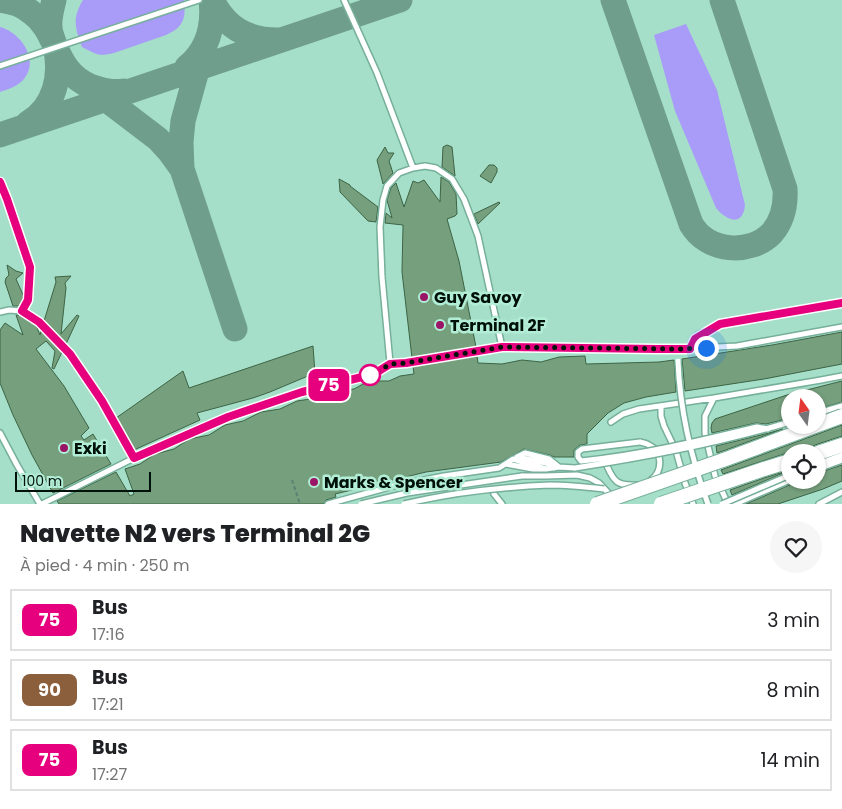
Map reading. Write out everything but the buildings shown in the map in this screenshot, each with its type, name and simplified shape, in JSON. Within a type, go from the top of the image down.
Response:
[{"type":"main road","points":[[597,504],[842,416]]},
{"type":"main road","points":[[826,450],[842,445]]},
{"type":"main road","points":[[661,504],[781,464]]},
{"type":"lane","points":[[0,66],[199,0]]},
{"type":"lane","points":[[344,0],[376,73],[413,168]]},
{"type":"lane","points":[[390,364],[382,277],[380,227],[383,200],[387,186],[399,173],[425,166],[436,168],[452,178],[464,198],[478,236],[502,347]]},
{"type":"lane","points":[[0,182],[30,267],[28,300],[22,311]]},
{"type":"lane","points":[[690,349],[695,339],[720,324],[842,303]]},
{"type":"lane","points":[[0,312],[8,310],[22,311],[39,322],[70,354],[102,401],[134,458]]},
{"type":"lane","points":[[0,433],[41,504],[134,458],[228,417],[302,392],[374,374],[390,364],[502,347],[690,349],[737,346],[842,326]]},
{"type":"lane","points":[[678,349],[679,386],[684,423],[708,504]]},
{"type":"lane","points":[[611,422],[623,414],[639,409],[842,376]]},
{"type":"lane","points":[[714,398],[705,416],[705,433],[715,476],[728,504]]},
{"type":"lane","points":[[661,406],[664,426],[676,451],[693,504]]},
{"type":"lane","points":[[826,411],[842,406]]},
{"type":"lane","points":[[522,476],[531,473],[575,468],[669,452],[781,424]]},
{"type":"lane","points":[[607,466],[611,477],[618,483],[638,485],[654,479],[661,463],[657,452],[653,448],[650,445],[640,442],[582,449],[578,452],[578,457],[581,461],[602,459],[648,451],[658,450],[757,427],[768,428]]},
{"type":"lane","points":[[328,504],[393,486],[499,468],[525,453],[549,459],[556,468]]},
{"type":"lane","points":[[826,461],[842,455]]},
{"type":"lane","points":[[515,458],[546,469]]},
{"type":"lane","points":[[826,466],[842,460]]},
{"type":"lane","points":[[506,464],[533,470],[575,468]]},
{"type":"lane","points":[[361,504],[423,490],[522,476],[577,475],[599,482],[614,498],[616,504]]},
{"type":"lane","points":[[722,504],[781,478]]},
{"type":"lane","points":[[735,504],[781,484]]},
{"type":"lane","points":[[404,504],[489,490],[551,485],[604,489]]},
{"type":"lane","points":[[818,504],[842,492]]},
{"type":"lane","points":[[494,494],[502,504]]},
{"type":"path","points":[[292,480],[300,504]]},
{"type":"shaded area","points":[[83,0],[184,0],[185,12],[180,25],[172,32],[114,53],[101,55],[82,47],[76,29],[77,12]]},
{"type":"shaded area","points":[[686,24],[717,90],[745,205],[744,212],[738,219],[729,219],[716,208],[675,111],[654,35]]},
{"type":"shaded area","points":[[0,27],[21,40],[26,47],[30,63],[22,81],[0,92]]},
{"type":"taxiway","points":[[0,0],[20,5],[41,21],[69,71],[78,79],[90,86],[103,90],[124,91]]},
{"type":"taxiway","points":[[28,123],[45,108],[57,79],[57,57],[50,24],[54,0]]},
{"type":"taxiway","points":[[187,67],[200,53],[208,37],[212,10],[211,0]]},
{"type":"taxiway","points":[[212,0],[224,18],[247,35],[278,40]]},
{"type":"taxiway","points":[[0,135],[400,0]]},
{"type":"taxiway","points":[[613,0],[691,224],[707,240],[729,248],[741,248],[763,240],[776,228],[783,212],[785,189],[722,0]]},
{"type":"taxiway","points":[[201,56],[183,121],[181,142],[182,169],[235,329]]},
{"type":"taxiway","points":[[95,91],[158,139],[182,169]]},
{"type":"bus line","name":"75","points":[[0,182],[30,267],[28,300],[22,311],[39,322],[70,354],[102,401],[134,458],[228,417],[302,392],[374,374],[390,364],[502,347],[690,349],[695,339],[720,324],[842,303]]},
{"type":"place","name":"Guy Savoy","points":[[424,297]]},
{"type":"place","name":"Terminal 2F","points":[[440,325]]},
{"type":"place","name":"Exki","points":[[64,448]]},
{"type":"place","name":"Marks & Spencer","points":[[314,482]]},
{"type":"route","points":[[370,375],[390,364],[502,347],[706,348]]}]
